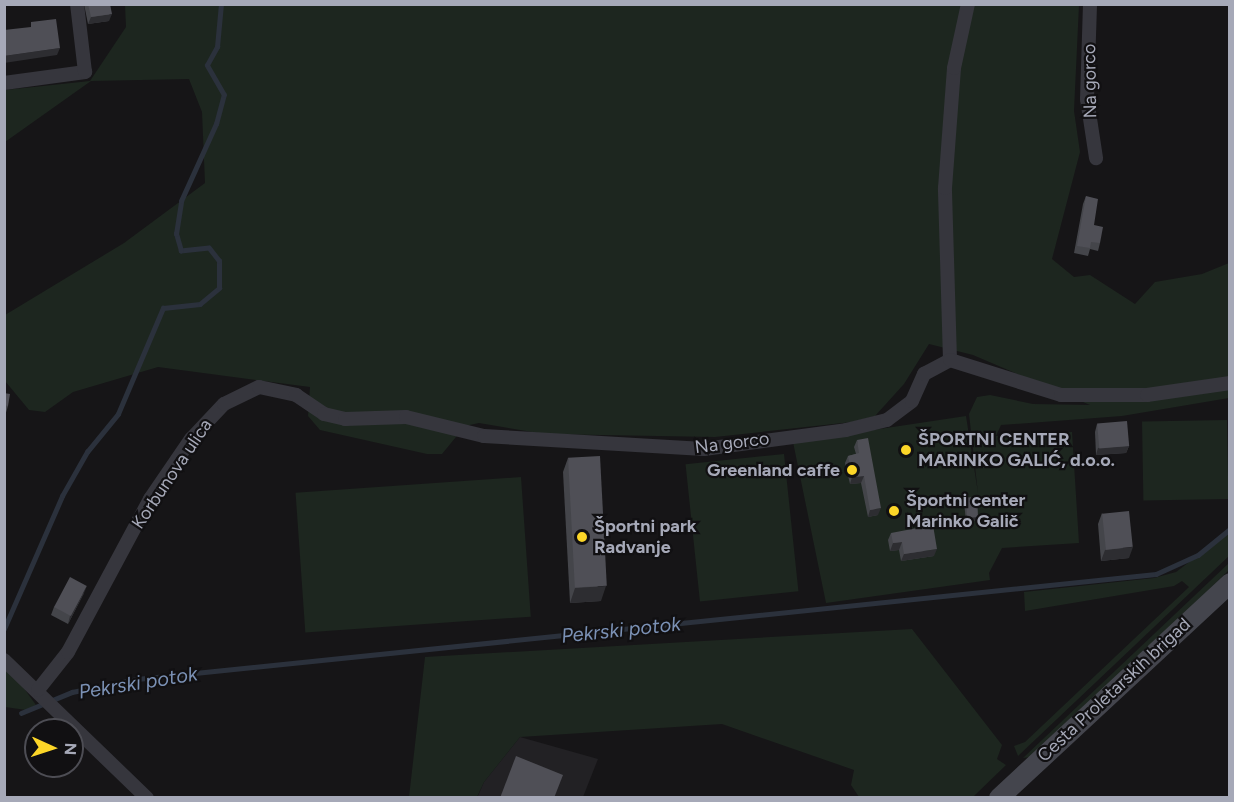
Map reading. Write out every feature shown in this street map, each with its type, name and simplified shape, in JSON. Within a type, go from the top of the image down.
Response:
[{"type":"main road","name":"Cesta Proletarskih brigad","points":[[999,798],[1230,583]]},
{"type":"street","points":[[4,83],[85,72],[77,4]]},
{"type":"street","points":[[968,4],[954,68],[945,188],[950,360],[1061,395],[1147,395],[1230,383]]},
{"type":"street","name":"Na gorco","points":[[1090,4],[1087,99],[1096,158]]},
{"type":"street","name":"Na gorco","points":[[484,436],[704,449],[846,430],[886,420],[900,412],[912,402],[924,374],[950,360]]},
{"type":"street","name":"Korbunova ulica","points":[[40,693],[68,652],[150,499],[205,420],[235,396],[259,387],[275,388],[296,394],[311,407],[335,417],[406,417],[484,436]]},
{"type":"street","points":[[4,660],[147,798]]},
{"type":"shaded area","points":[[125,5],[1079,5],[1074,111],[1080,152],[1052,259],[1074,277],[1090,275],[1135,304],[1155,282],[1202,274],[1229,263],[1229,398],[1122,416],[1001,425],[996,436],[1072,432],[1079,543],[1002,548],[989,573],[990,580],[826,603],[793,442],[966,416],[978,493],[969,414],[977,397],[990,395],[1033,404],[1090,405],[973,355],[929,344],[904,384],[875,416],[852,422],[715,437],[544,434],[479,423],[465,426],[442,454],[427,454],[320,430],[308,416],[310,387],[158,367],[73,392],[45,412],[29,410],[5,381],[5,315],[124,243],[205,183],[202,112],[189,79],[91,81],[5,142],[5,90],[90,81],[126,27]]},
{"type":"shaded area","points":[[1227,420],[1228,499],[1143,500],[1142,421]]},
{"type":"shaded area","points":[[784,454],[798,591],[700,602],[686,464]]},
{"type":"shaded area","points":[[521,477],[531,617],[305,632],[296,493]]},
{"type":"shaded area","points":[[1229,532],[1229,556],[1018,756],[1014,746],[1025,742],[1189,587],[1182,581],[1174,586],[1025,611],[1024,592],[1154,578],[1176,572]]},
{"type":"shaded area","points":[[1229,563],[1229,570],[1190,608],[1030,757],[1023,758]]},
{"type":"shaded area","points":[[912,629],[1002,745],[997,759],[1006,765],[973,797],[859,797],[851,785],[854,770],[722,724],[520,737],[484,782],[477,797],[409,797],[425,657]]},
{"type":"shaded area","points":[[4,666],[18,680],[36,705],[26,710],[5,707]]},
{"type":"shaded area","points":[[520,737],[598,759],[583,797],[477,798],[484,782]]},
{"type":"building","points":[[88,4],[110,4],[112,14],[91,17]]},
{"type":"building","points":[[56,19],[60,48],[4,56],[4,30],[31,27],[31,22]]},
{"type":"building","points":[[1086,196],[1098,199],[1094,225],[1103,227],[1100,243],[1091,242],[1090,248],[1077,246]]},
{"type":"building","points":[[4,393],[10,394],[8,406],[4,405]]},
{"type":"building","points":[[1127,421],[1129,446],[1099,449],[1097,424]]},
{"type":"building","points":[[868,438],[881,508],[870,510],[864,476],[852,477],[848,456],[859,453],[857,440]]},
{"type":"building","name":"Športni park Radvanje","points":[[600,456],[607,586],[575,587],[568,458]]},
{"type":"building","points":[[977,497],[978,517],[967,518],[966,498]]},
{"type":"building","points":[[1129,511],[1133,547],[1106,550],[1102,514]]},
{"type":"building","points":[[933,525],[937,549],[904,554],[902,542],[893,543],[891,533]]},
{"type":"building","points":[[70,577],[87,586],[71,616],[54,607]]},
{"type":"building","points":[[516,756],[563,775],[554,798],[500,798]]},
{"type":"waterway","points":[[4,629],[62,496],[87,452],[118,414],[163,308],[200,304],[219,288],[219,261],[209,248],[181,251],[176,234],[181,201],[216,124],[224,95],[207,65],[217,47],[221,4]]},
{"type":"waterway","name":"Pekrski potok","points":[[21,713],[72,692],[137,679],[1156,574],[1198,555],[1230,529]]},
{"type":"place","name":"ŠPORTNI CENTER MARINKO GALIĆ, d.o.o.","points":[[906,450]]},
{"type":"place","name":"Greenland caffe","points":[[852,470]]},
{"type":"place","name":"Športni center Marinko Galič","points":[[894,511]]},
{"type":"place","name":"Športni park Radvanje","points":[[582,537]]}]
